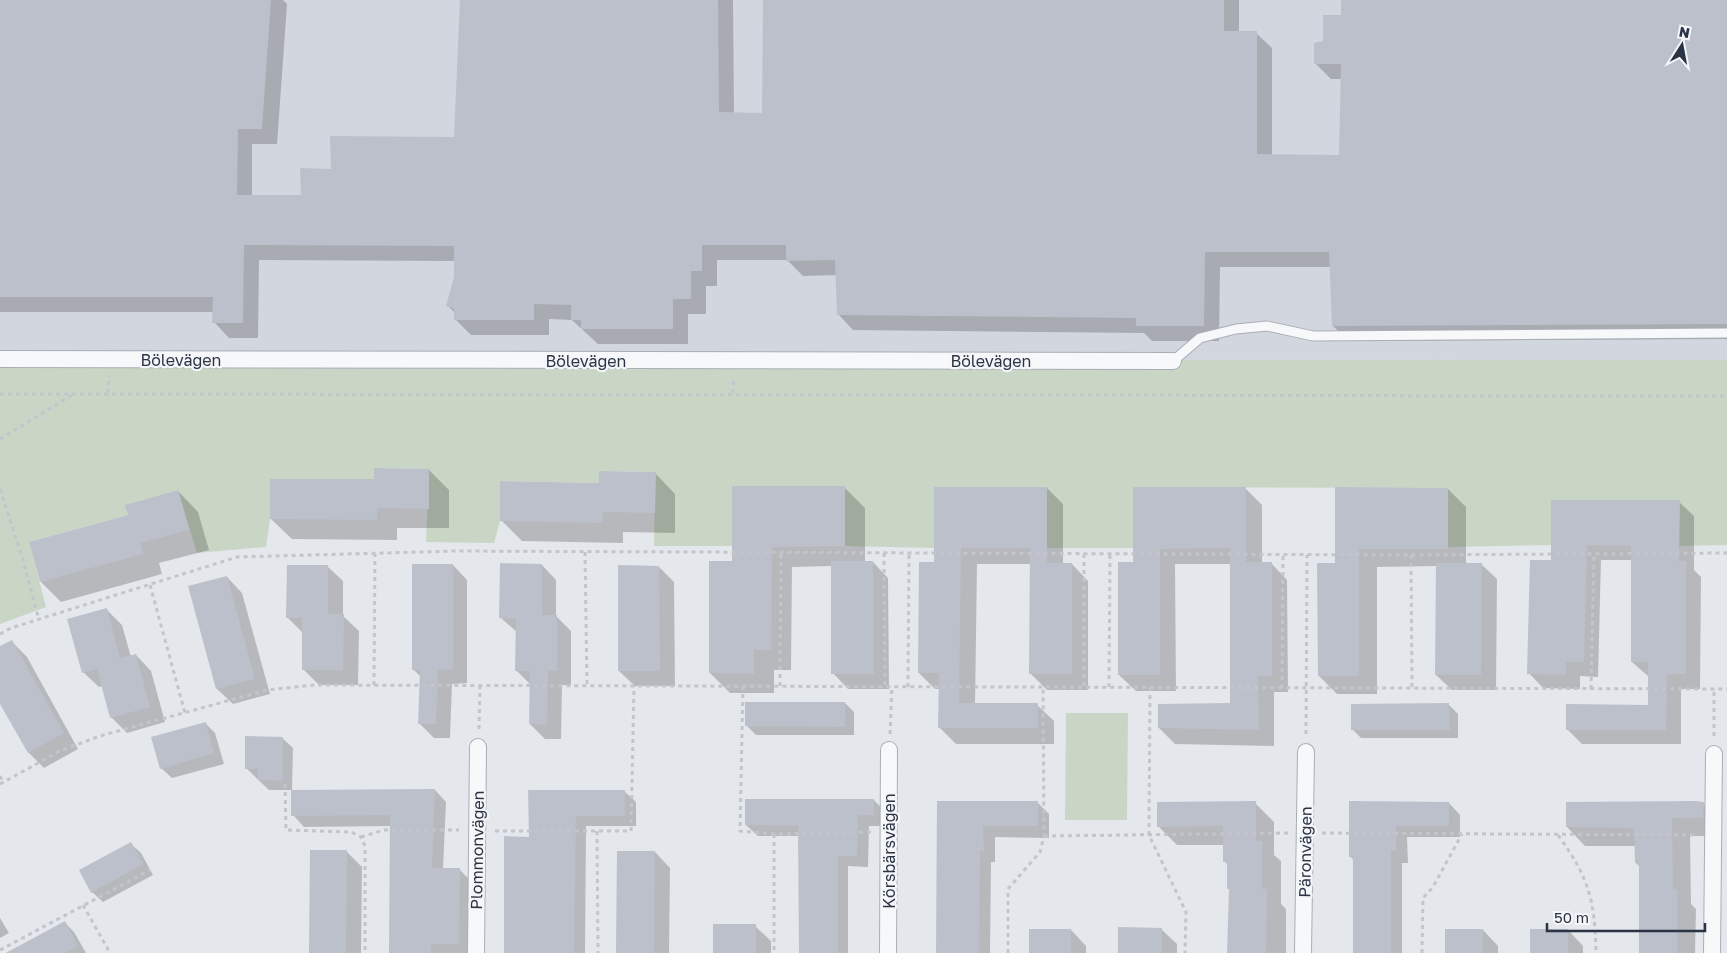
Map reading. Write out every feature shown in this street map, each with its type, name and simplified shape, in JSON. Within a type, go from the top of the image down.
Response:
[{"type":"street","name":"Bölevägen","points":[[0,360],[1173,362]]},
{"type":"street","name":"Plommonvägen","points":[[476,953],[478,748]]},
{"type":"street","name":"Körsbärsvägen","points":[[888,953],[890,750]]},
{"type":"street","name":"Päronvägen","points":[[1303,953],[1306,752]]},
{"type":"street","points":[[1712,953],[1714,754]]},
{"type":"lane","points":[[1173,362],[1200,338],[1236,329],[1267,326],[1313,336],[1727,333]]},
{"type":"path","points":[[0,394],[1727,396]]},
{"type":"path","points":[[0,439],[73,394]]},
{"type":"path","points":[[0,488],[23,560],[39,620]]},
{"type":"path","points":[[0,634],[237,557],[585,552],[1283,555],[1727,553]]},
{"type":"path","points":[[585,552],[587,686]]},
{"type":"path","points":[[780,686],[781,553]]},
{"type":"path","points":[[884,553],[885,687]]},
{"type":"path","points":[[908,687],[909,553]]},
{"type":"path","points":[[374,685],[375,554]]},
{"type":"path","points":[[1084,554],[1084,687]]},
{"type":"path","points":[[1109,687],[1110,554]]},
{"type":"path","points":[[1591,689],[1594,554]]},
{"type":"path","points":[[1282,688],[1283,555]]},
{"type":"path","points":[[1306,752],[1307,555]]},
{"type":"path","points":[[1410,555],[1412,688]]},
{"type":"path","points":[[150,585],[185,713]]},
{"type":"path","points":[[0,776],[2,783],[60,751],[100,736],[267,690],[314,685],[1727,689]]},
{"type":"path","points":[[478,748],[480,685]]},
{"type":"path","points":[[361,837],[384,830],[631,831],[634,686]]},
{"type":"path","points":[[743,686],[740,831],[774,834],[889,831]]},
{"type":"path","points":[[890,750],[892,686]]},
{"type":"path","points":[[1008,953],[1008,889],[1040,852],[1044,836],[1043,687]]},
{"type":"path","points":[[1150,687],[1149,835],[1186,912],[1185,953]]},
{"type":"path","points":[[1714,689],[1714,754]]},
{"type":"path","points":[[285,784],[286,830],[350,832],[361,837],[366,846],[365,953]]},
{"type":"path","points":[[597,830],[598,953]]},
{"type":"path","points":[[1044,836],[1305,833],[1713,835]]},
{"type":"path","points":[[774,834],[774,953]]},
{"type":"path","points":[[1422,953],[1423,898],[1433,887],[1462,834]]},
{"type":"path","points":[[1558,834],[1572,853],[1589,887],[1595,921],[1596,953]]},
{"type":"path","points":[[0,950],[150,870]]},
{"type":"path","points":[[83,905],[110,953]]},
{"type":"shaded area","points":[[0,0],[1727,0],[1727,360],[0,359]]},
{"type":"green space","points":[[0,359],[1727,360],[1727,545],[1679,546],[1679,500],[1551,500],[1551,545],[1448,547],[1448,488],[1133,487],[1135,548],[1047,548],[1047,487],[935,487],[936,548],[845,546],[845,486],[732,486],[734,546],[654,546],[655,472],[599,471],[599,483],[501,481],[500,521],[494,543],[426,542],[429,469],[374,468],[374,479],[270,479],[270,519],[266,547],[197,553],[178,490],[126,505],[128,515],[29,542],[46,607],[0,624]]},
{"type":"green space","points":[[1066,713],[1128,713],[1127,820],[1065,820]]},
{"type":"building","points":[[0,0],[271,0],[262,129],[238,129],[237,195],[301,195],[300,168],[331,169],[330,136],[454,137],[460,0],[718,0],[719,112],[762,113],[763,0],[1224,0],[1224,31],[1257,31],[1257,154],[1339,155],[1341,64],[1314,64],[1314,43],[1323,41],[1323,15],[1341,15],[1341,0],[1727,0],[1727,324],[1332,326],[1329,252],[1205,252],[1204,326],[1136,326],[1136,318],[837,315],[835,260],[786,261],[786,245],[702,245],[702,271],[691,271],[691,299],[673,299],[673,329],[581,329],[581,320],[571,320],[571,305],[534,304],[534,320],[454,320],[454,309],[446,306],[454,277],[454,246],[244,245],[243,323],[212,323],[213,297],[0,297]]},
{"type":"building","points":[[374,468],[429,469],[429,509],[377,508],[377,520],[270,519],[270,479],[374,479]]},
{"type":"building","points":[[599,471],[656,472],[655,513],[603,512],[603,523],[500,521],[500,481],[599,483]]},
{"type":"building","points":[[732,486],[845,486],[845,546],[772,547],[771,650],[754,650],[754,674],[709,673],[709,561],[732,561]]},
{"type":"building","points":[[934,487],[1047,487],[1047,563],[1072,563],[1072,674],[1029,674],[1030,548],[961,548],[959,703],[1038,703],[1038,728],[938,728],[939,673],[918,673],[919,562],[934,562]]},
{"type":"building","points":[[1133,487],[1246,487],[1246,562],[1272,562],[1272,676],[1258,676],[1259,730],[1158,728],[1158,704],[1230,703],[1230,548],[1160,549],[1160,675],[1118,675],[1118,562],[1133,562]]},
{"type":"building","points":[[1335,487],[1448,488],[1448,549],[1359,549],[1359,676],[1318,676],[1317,563],[1335,563]]},
{"type":"building","points":[[178,490],[189,530],[140,543],[143,554],[40,582],[29,542],[128,515],[125,505]]},
{"type":"building","points":[[1551,500],[1680,500],[1679,561],[1686,561],[1686,674],[1667,674],[1666,730],[1566,730],[1566,704],[1648,705],[1648,662],[1631,662],[1631,546],[1587,545],[1584,662],[1566,662],[1566,675],[1527,674],[1530,560],[1551,560]]},
{"type":"building","points":[[831,561],[873,561],[874,674],[831,674]]},
{"type":"building","points":[[500,563],[542,564],[542,615],[557,615],[557,671],[548,671],[547,725],[529,724],[530,671],[515,671],[516,619],[499,618]]},
{"type":"building","points":[[1436,563],[1482,563],[1481,675],[1435,675]]},
{"type":"building","points":[[412,564],[453,564],[453,669],[438,670],[436,724],[418,724],[420,670],[412,670]]},
{"type":"building","points":[[287,565],[328,565],[328,614],[344,614],[343,670],[302,670],[302,618],[286,618]]},
{"type":"building","points":[[618,565],[659,566],[660,671],[618,671]]},
{"type":"building","points":[[227,576],[255,679],[216,689],[188,586]]},
{"type":"building","points":[[107,608],[120,658],[136,654],[150,707],[110,718],[97,669],[82,673],[67,619]]},
{"type":"building","points":[[12,640],[64,733],[28,753],[0,704],[0,646]]},
{"type":"building","points":[[745,702],[845,702],[845,727],[745,726]]},
{"type":"building","points":[[1449,703],[1450,730],[1351,730],[1351,704]]},
{"type":"building","points":[[206,722],[214,753],[160,769],[151,737]]},
{"type":"building","points":[[245,736],[283,737],[283,781],[258,780],[258,769],[245,769]]},
{"type":"building","points":[[435,789],[432,868],[460,868],[459,944],[431,944],[431,953],[389,953],[390,815],[291,816],[291,790]]},
{"type":"building","points":[[528,790],[625,790],[625,816],[576,816],[574,953],[504,953],[504,836],[529,837]]},
{"type":"building","points":[[745,799],[874,799],[874,815],[858,815],[857,856],[838,856],[838,953],[799,953],[798,826],[745,825]]},
{"type":"building","points":[[937,801],[1038,801],[1038,826],[983,826],[984,851],[980,851],[979,953],[936,953]]},
{"type":"building","points":[[1256,801],[1256,841],[1262,841],[1262,889],[1267,889],[1266,953],[1227,953],[1229,889],[1227,889],[1227,862],[1223,862],[1223,826],[1157,827],[1157,802]]},
{"type":"building","points":[[1349,801],[1449,802],[1449,826],[1396,826],[1396,851],[1391,851],[1391,953],[1353,953],[1353,857],[1349,857]]},
{"type":"building","points":[[1566,802],[1704,802],[1703,818],[1672,818],[1673,889],[1677,889],[1677,953],[1639,953],[1639,863],[1635,863],[1634,828],[1566,827]]},
{"type":"building","points":[[131,842],[143,864],[91,893],[79,870]]},
{"type":"building","points":[[310,850],[347,850],[346,953],[309,953]]},
{"type":"building","points":[[617,851],[655,851],[654,953],[616,953]]},
{"type":"building","points":[[65,921],[78,946],[65,953],[6,953]]},
{"type":"building","points":[[713,924],[756,924],[756,953],[713,953]]},
{"type":"building","points":[[1118,927],[1162,928],[1162,953],[1118,953]]},
{"type":"building","points":[[1029,929],[1071,929],[1071,953],[1029,953]]},
{"type":"building","points":[[1445,929],[1483,929],[1483,953],[1445,953]]},
{"type":"building","points":[[1530,929],[1568,929],[1568,953],[1530,953]]}]
